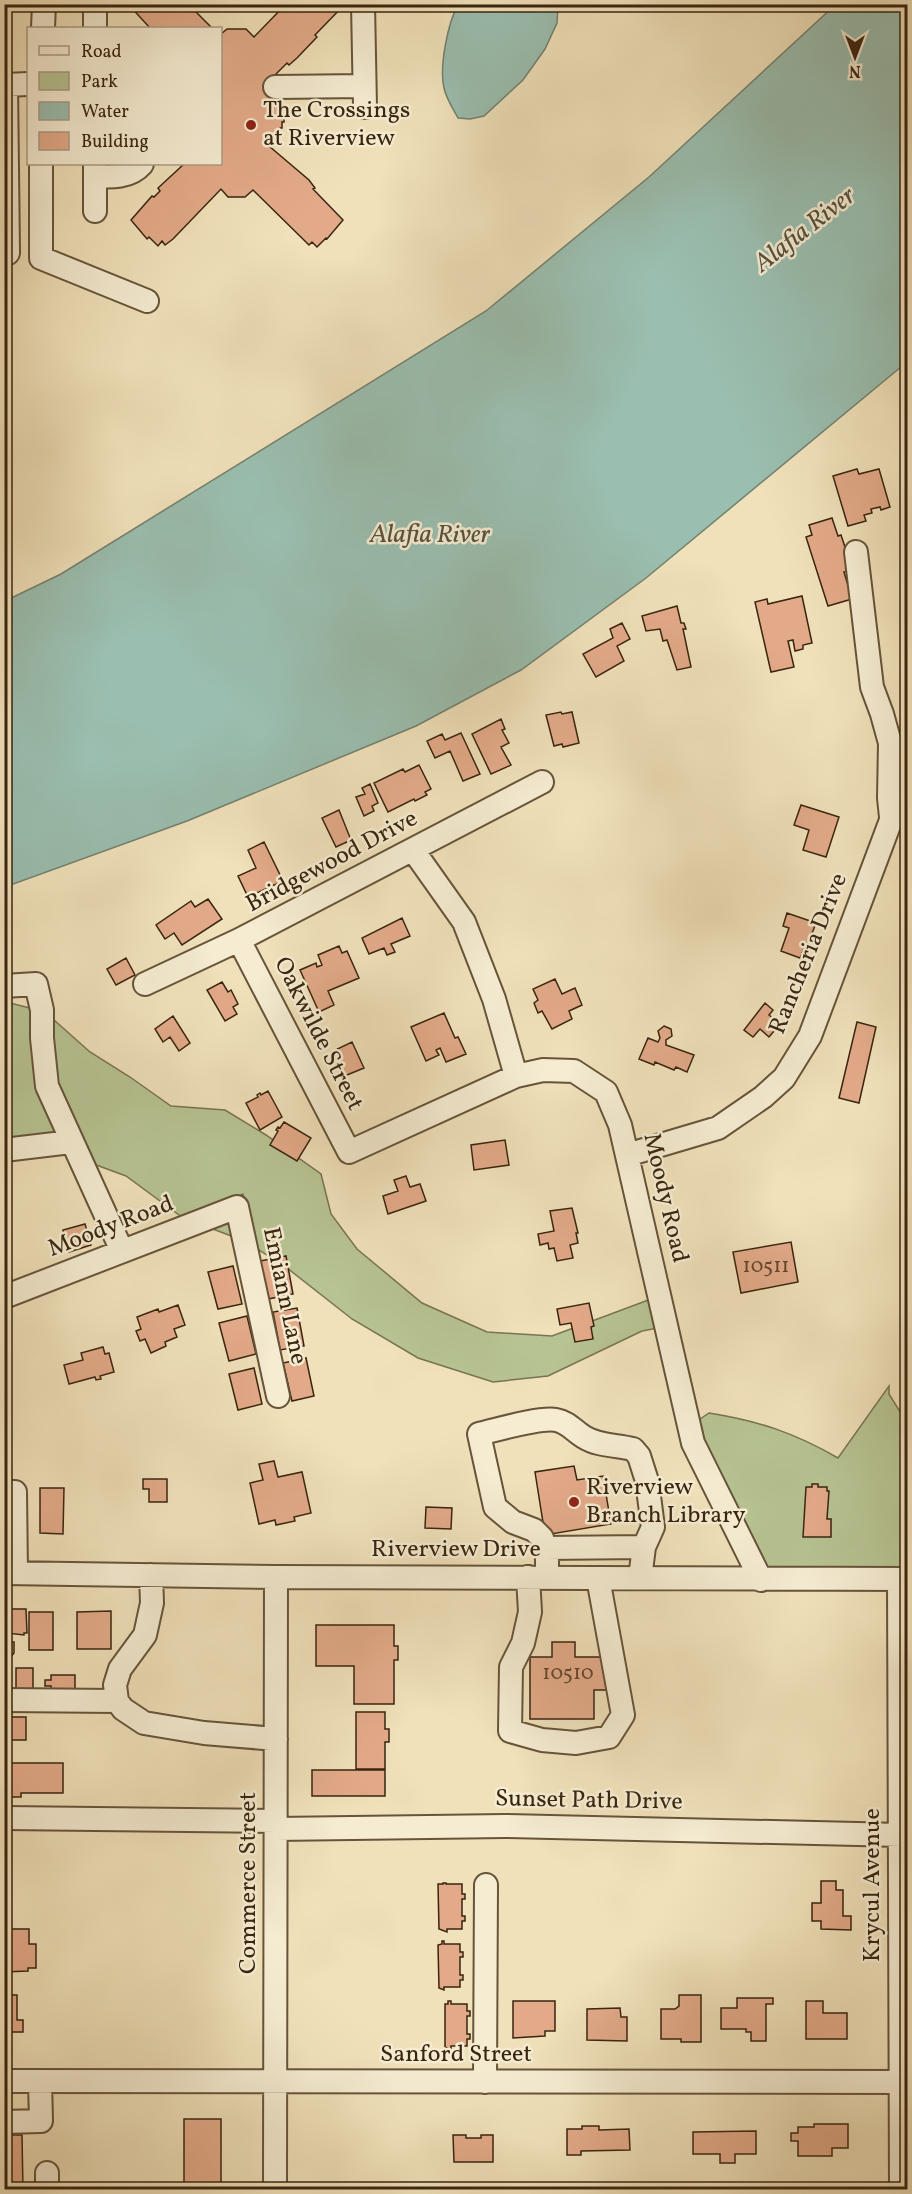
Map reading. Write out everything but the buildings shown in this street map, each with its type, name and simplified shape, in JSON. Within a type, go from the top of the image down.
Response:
[{"type":"street","points":[[44,4],[44,27]]},
{"type":"street","points":[[95,4],[95,27]]},
{"type":"street","points":[[275,87],[365,96],[363,4]]},
{"type":"street","points":[[27,84],[6,85],[6,253],[41,258],[147,301]]},
{"type":"street","points":[[41,165],[41,258]]},
{"type":"street","points":[[95,211],[95,170],[117,177],[141,165]]},
{"type":"street","points":[[856,552],[872,687],[890,743],[891,820]]},
{"type":"street","name":"Bridgewood Drive","points":[[145,984],[239,940],[542,782]]},
{"type":"street","name":"Rancheria Drive","points":[[627,1155],[718,1128],[763,1097],[784,1078],[810,1036],[891,820],[908,784]]},
{"type":"street","points":[[413,850],[464,922],[494,999],[516,1076]]},
{"type":"street","name":"Oakwilde Street","points":[[239,940],[350,1152]]},
{"type":"street","points":[[4,986],[36,984],[42,1010],[42,1038],[47,1086],[122,1251]]},
{"type":"street","name":"Moody Road","points":[[350,1152],[516,1076],[543,1070],[574,1071],[606,1092],[620,1125],[693,1443],[761,1580]]},
{"type":"street","points":[[4,1150],[71,1142]]},
{"type":"street","name":"Moody Road","points":[[4,1297],[237,1207]]},
{"type":"street","name":"Emiann Lane","points":[[237,1207],[278,1396]]},
{"type":"street","points":[[598,1578],[623,1715],[609,1737],[576,1743],[542,1740],[510,1731],[511,1667],[524,1643],[537,1577],[547,1554],[542,1538],[534,1530],[513,1522],[495,1507],[479,1434],[555,1419],[570,1425],[584,1437],[593,1441],[633,1449],[639,1456],[651,1502],[654,1527],[644,1547],[640,1578]]},
{"type":"street","points":[[4,1492],[15,1492],[10,1573]]},
{"type":"street","points":[[545,1548],[644,1547]]},
{"type":"street","name":"Riverview Drive","points":[[10,1573],[276,1577],[904,1579]]},
{"type":"street","points":[[151,1575],[152,1603],[146,1635],[120,1669],[115,1685],[117,1701],[123,1709],[144,1723],[204,1733],[276,1739]]},
{"type":"street","name":"Commerce Street","points":[[275,2190],[276,1577]]},
{"type":"street","name":"Krycul Avenue","points":[[901,2190],[904,2082],[900,1835],[904,1579]]},
{"type":"street","points":[[4,1700],[117,1701]]},
{"type":"street","name":"Sunset Path Drive","points":[[4,1818],[276,1825],[505,1826],[900,1835]]},
{"type":"street","points":[[485,2082],[486,1885]]},
{"type":"street","name":"Sanford Street","points":[[4,2081],[904,2082]]},
{"type":"street","points":[[4,2122],[41,2121],[40,2081]]},
{"type":"green space","points":[[4,972],[10,1003],[45,1012],[90,1052],[171,1106],[225,1110],[266,1135],[321,1174],[331,1214],[357,1249],[422,1303],[487,1332],[552,1336],[651,1299],[658,1328],[642,1331],[548,1376],[493,1382],[418,1358],[352,1319],[282,1264],[242,1240],[210,1228],[248,1213],[243,1194],[183,1218],[126,1176],[61,1152],[5,1154]]},
{"type":"green space","points":[[889,1386],[889,1394],[907,1423],[907,1570],[766,1570],[701,1439],[697,1421],[709,1413],[744,1420],[791,1435],[838,1458]]},
{"type":"water","points":[[458,5],[558,5],[557,23],[545,49],[523,80],[484,116],[470,119],[458,118],[446,96],[443,79],[445,45]]},
{"type":"water","name":"Alafia River","points":[[835,5],[907,5],[907,362],[646,578],[521,670],[416,726],[187,821],[5,887],[5,601],[61,574],[486,311],[649,177]]},
{"type":"place","name":"The Crossings at Riverview","points":[[251,125]]},
{"type":"place","name":"Riverview Branch Library","points":[[574,1502]]}]
